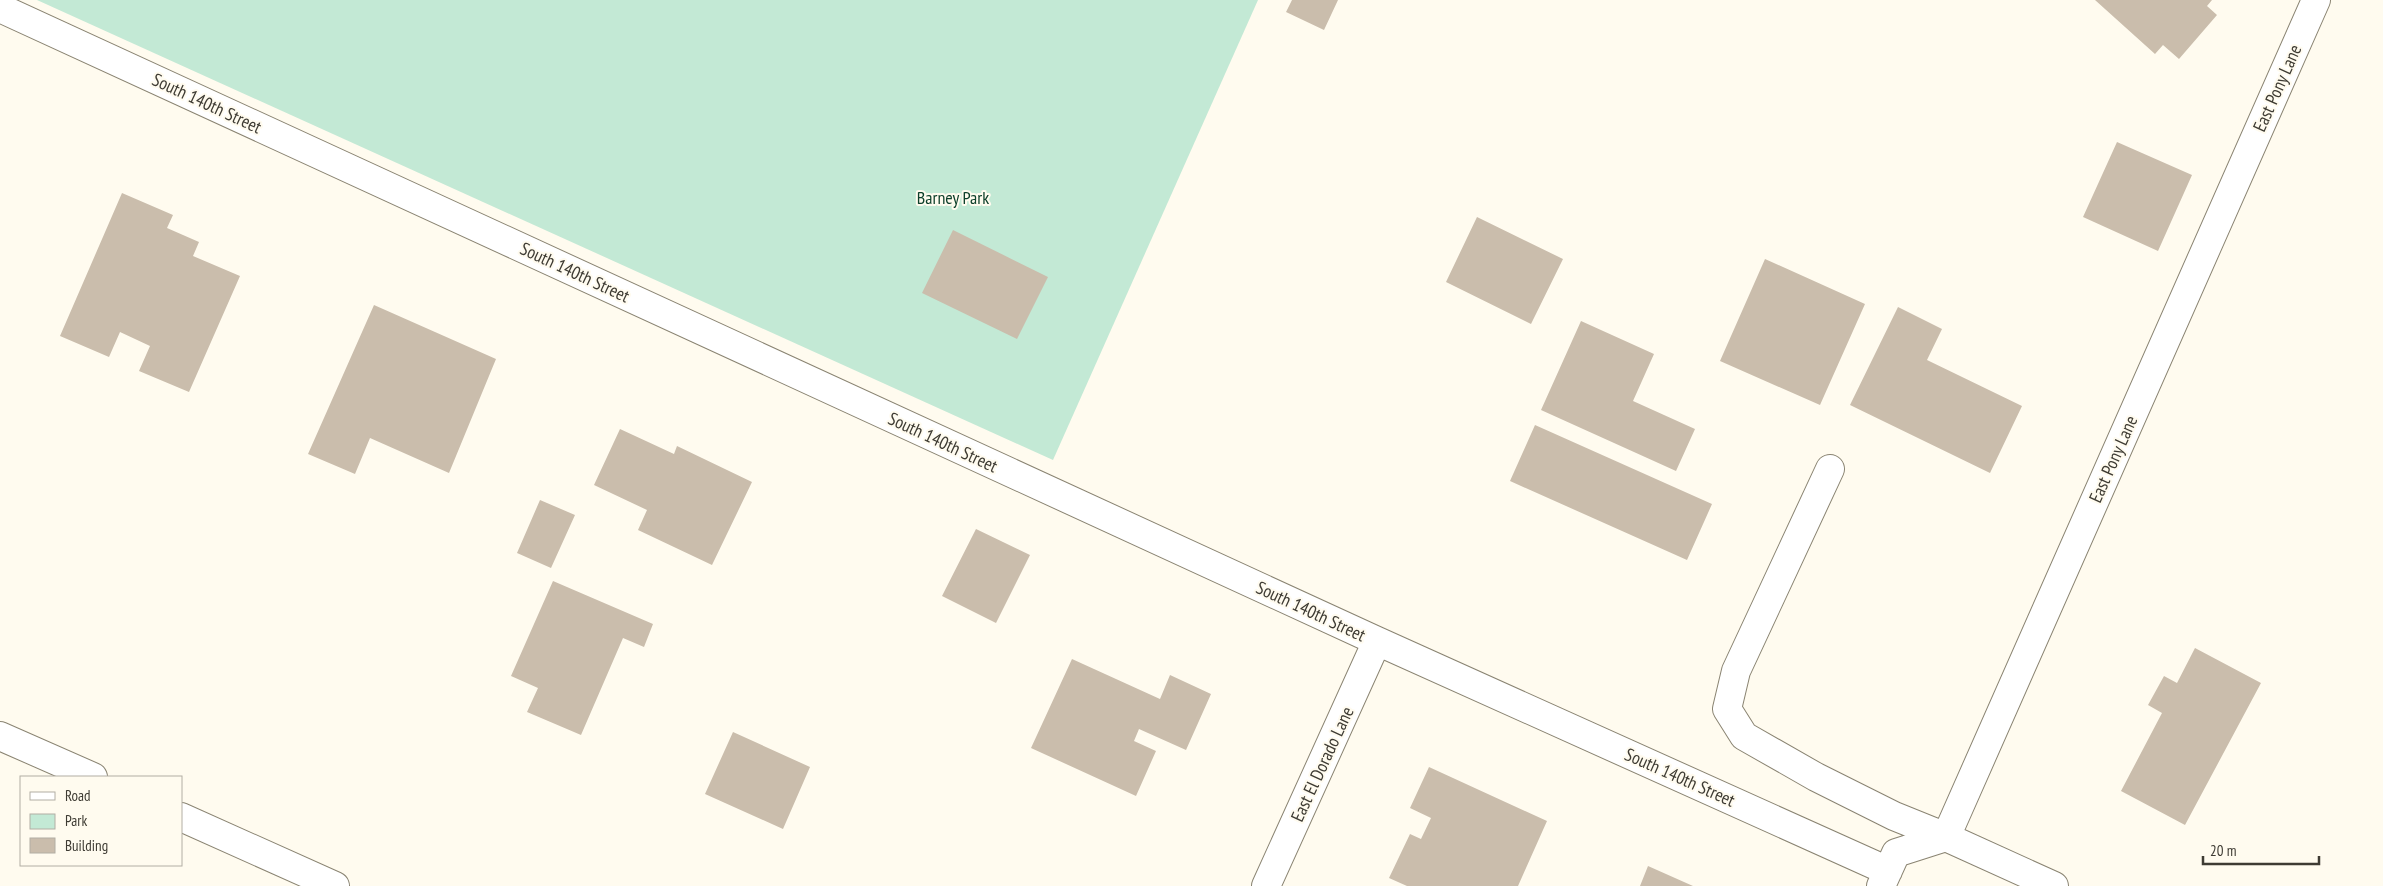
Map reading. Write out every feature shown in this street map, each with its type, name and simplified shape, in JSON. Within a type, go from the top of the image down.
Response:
[{"type":"street","name":"East Pony Lane","points":[[1946,837],[2316,0]]},
{"type":"street","name":"South 140th Street","points":[[0,8],[1378,641],[1884,879]]},
{"type":"street","points":[[1830,469],[1736,671],[1727,709],[1744,736],[1816,777],[1894,816],[1946,837],[2054,886]]},
{"type":"street","name":"East El Dorado Lane","points":[[1266,886],[1378,641]]},
{"type":"street","points":[[0,736],[91,776]]},
{"type":"street","points":[[182,817],[335,886]]},
{"type":"street","points":[[1884,879],[1896,853],[1946,837]]},
{"type":"green space","name":"Barney Park","points":[[37,0],[1258,0],[1053,460]]},
{"type":"building","points":[[1292,0],[1338,0],[1324,30],[1286,12]]},
{"type":"building","points":[[2095,0],[2212,0],[2207,6],[2217,15],[2179,59],[2163,45],[2155,54]]},
{"type":"building","points":[[2117,142],[2192,175],[2158,251],[2083,217]]},
{"type":"building","points":[[122,193],[173,215],[167,228],[199,242],[193,256],[240,276],[189,392],[139,371],[150,346],[120,332],[109,357],[60,336]]},
{"type":"building","points":[[1477,217],[1563,259],[1531,324],[1446,282]]},
{"type":"building","points":[[953,230],[1048,277],[1017,339],[922,293]]},
{"type":"building","points":[[1765,259],[1865,304],[1820,405],[1720,361]]},
{"type":"building","points":[[374,305],[496,359],[449,473],[370,438],[355,474],[308,454]]},
{"type":"building","points":[[1898,307],[1942,329],[1927,360],[2022,406],[1990,473],[1850,405]]},
{"type":"building","points":[[1581,321],[1654,354],[1633,401],[1695,429],[1676,471],[1541,410]]},
{"type":"building","points":[[1535,425],[1712,504],[1687,560],[1510,481]]},
{"type":"building","points":[[620,429],[674,454],[677,446],[752,482],[712,565],[638,530],[647,510],[594,485]]},
{"type":"building","points":[[540,500],[575,515],[551,568],[517,553]]},
{"type":"building","points":[[976,529],[1030,555],[996,623],[942,596]]},
{"type":"building","points":[[553,581],[653,624],[644,647],[623,638],[581,735],[527,712],[538,688],[511,676]]},
{"type":"building","points":[[2195,648],[2261,683],[2185,825],[2121,791],[2162,713],[2148,705],[2164,676],[2177,683]]},
{"type":"building","points":[[1072,659],[1160,699],[1170,675],[1211,694],[1186,750],[1139,729],[1134,741],[1156,751],[1136,796],[1031,748]]},
{"type":"building","points":[[733,732],[810,767],[783,829],[705,794]]},
{"type":"building","points":[[1429,767],[1547,821],[1518,886],[1407,886],[1389,878],[1410,834],[1421,839],[1431,818],[1410,808]]},
{"type":"building","points":[[1648,866],[1693,886],[1640,886]]}]
